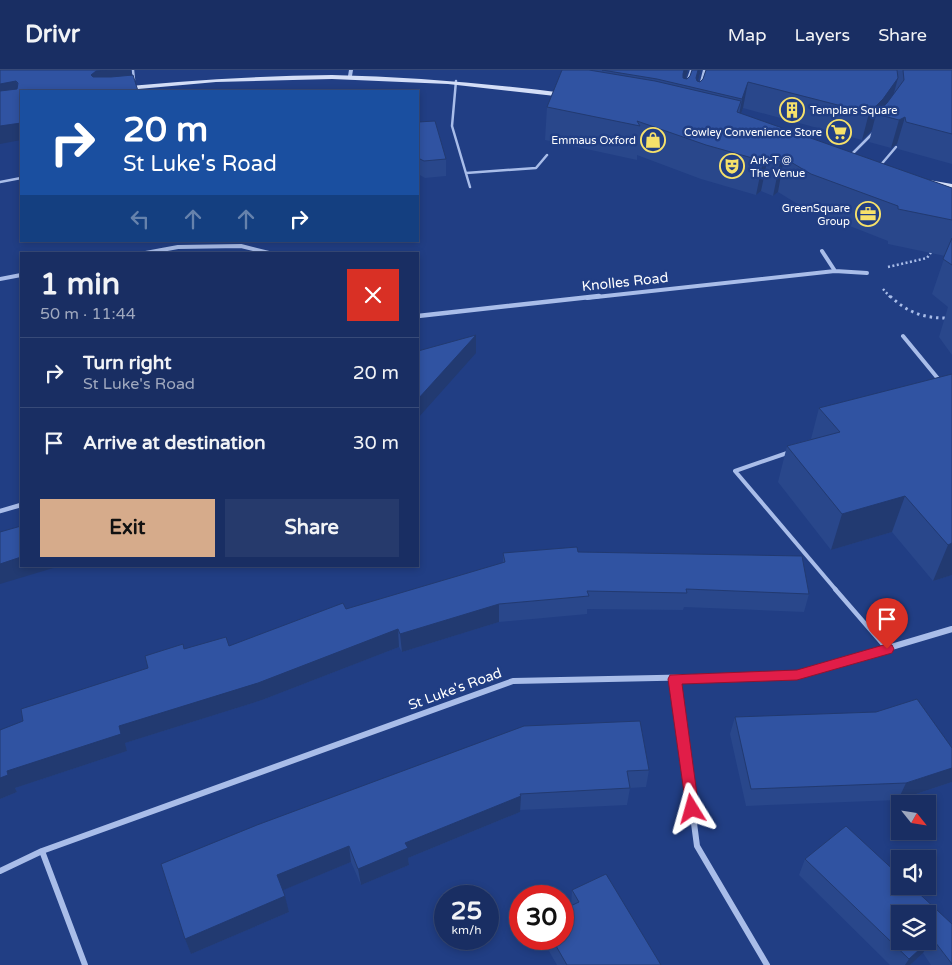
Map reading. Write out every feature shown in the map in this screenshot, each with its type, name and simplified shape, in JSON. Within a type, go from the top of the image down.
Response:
[{"type":"street","points":[[687,86],[692,70]]},
{"type":"street","points":[[700,89],[705,70]]},
{"type":"street","points":[[109,90],[237,78],[350,73],[456,80],[576,96]]},
{"type":"street","points":[[872,169],[884,172]]},
{"type":"street","points":[[952,186],[918,181],[952,195]]},
{"type":"street","points":[[151,252],[178,247],[241,246],[265,252]]},
{"type":"street","points":[[822,251],[835,271]]},
{"type":"street","name":"Knolles Road","points":[[419,316],[835,271],[867,273]]},
{"type":"street","points":[[0,279],[20,275]]},
{"type":"street","points":[[0,511],[20,505]]},
{"type":"street","name":"St Luke's Road","points":[[0,871],[42,851],[513,681],[797,675],[952,628]]},
{"type":"street","points":[[675,679],[698,846],[767,965]]},
{"type":"street","points":[[42,851],[85,965]]},
{"type":"lane","points":[[133,70],[136,87]]},
{"type":"lane","points":[[456,80],[452,126],[470,187]]},
{"type":"lane","points":[[849,162],[878,128]]},
{"type":"lane","points":[[872,169],[896,147]]},
{"type":"lane","points":[[466,173],[536,168],[546,156]]},
{"type":"lane","points":[[0,182],[20,178]]},
{"type":"lane","points":[[903,336],[946,389]]},
{"type":"lane","points":[[795,451],[735,471],[887,649]]},
{"type":"path","points":[[937,244],[927,258],[867,273],[900,308],[930,319],[952,318]]},
{"type":"building","points":[[0,70],[107,70],[96,71],[91,75],[93,77],[111,77],[133,75],[138,90],[20,90],[20,123],[0,126],[0,91],[17,89],[18,83],[16,81],[0,84]]},
{"type":"building","points":[[562,70],[589,70],[655,81],[741,101],[737,112],[952,188],[952,220],[898,209],[898,206],[811,174],[784,158],[780,162],[768,157],[763,161],[706,145],[637,121],[640,126],[547,107]]},
{"type":"building","points":[[602,70],[684,70],[683,78],[687,79],[692,70],[698,70],[696,78],[700,82],[706,70],[897,70],[898,78],[883,99],[869,113],[748,82],[742,99],[657,79]]},
{"type":"building","points":[[903,70],[952,70],[952,134],[906,122],[905,117],[899,120],[876,114],[904,80]]},
{"type":"building","points":[[435,121],[446,159],[424,161],[419,158],[419,122]]},
{"type":"building","points":[[952,238],[952,265],[943,259]]},
{"type":"building","points":[[476,335],[419,398],[419,351]]},
{"type":"building","points":[[952,374],[952,543],[948,545],[905,496],[842,514],[787,446],[840,432],[819,408]]},
{"type":"building","points":[[20,526],[20,557],[0,564],[0,532]]},
{"type":"building","points":[[577,547],[578,552],[802,556],[809,594],[686,589],[687,593],[587,591],[589,596],[499,604],[400,634],[398,629],[258,683],[119,726],[121,734],[7,771],[8,775],[0,778],[0,730],[23,721],[21,709],[148,668],[145,656],[183,644],[184,649],[226,637],[229,646],[343,603],[346,609],[505,562],[503,553]]},
{"type":"building","points":[[917,699],[952,748],[952,768],[906,783],[751,789],[735,717],[876,712]]},
{"type":"building","points":[[640,721],[649,770],[627,771],[630,788],[520,794],[521,796],[405,843],[408,848],[358,869],[349,846],[277,875],[285,896],[185,939],[161,864],[257,825],[524,726]]},
{"type":"building","points":[[846,826],[891,868],[891,895],[921,895],[932,905],[891,905],[891,942],[805,859]]},
{"type":"building","points":[[606,874],[661,965],[567,965],[558,950],[574,950],[574,904],[579,902],[574,893],[574,889]]},
{"type":"building","points":[[936,909],[952,924],[952,964],[936,943]]},
{"type":"building","points":[[900,950],[919,950],[909,959]]},
{"type":"place","name":"Templars Square","points":[[792,110]]},
{"type":"place","name":"Cowley Convenience Store","points":[[839,132]]},
{"type":"place","name":"Emmaus Oxford","points":[[653,140]]},
{"type":"place","name":"Ark-T @ The Venue","points":[[732,166]]},
{"type":"place","name":"GreenSquare Group","points":[[868,214]]},
{"type":"route","points":[[692,809],[675,679],[797,675],[887,649]]}]
